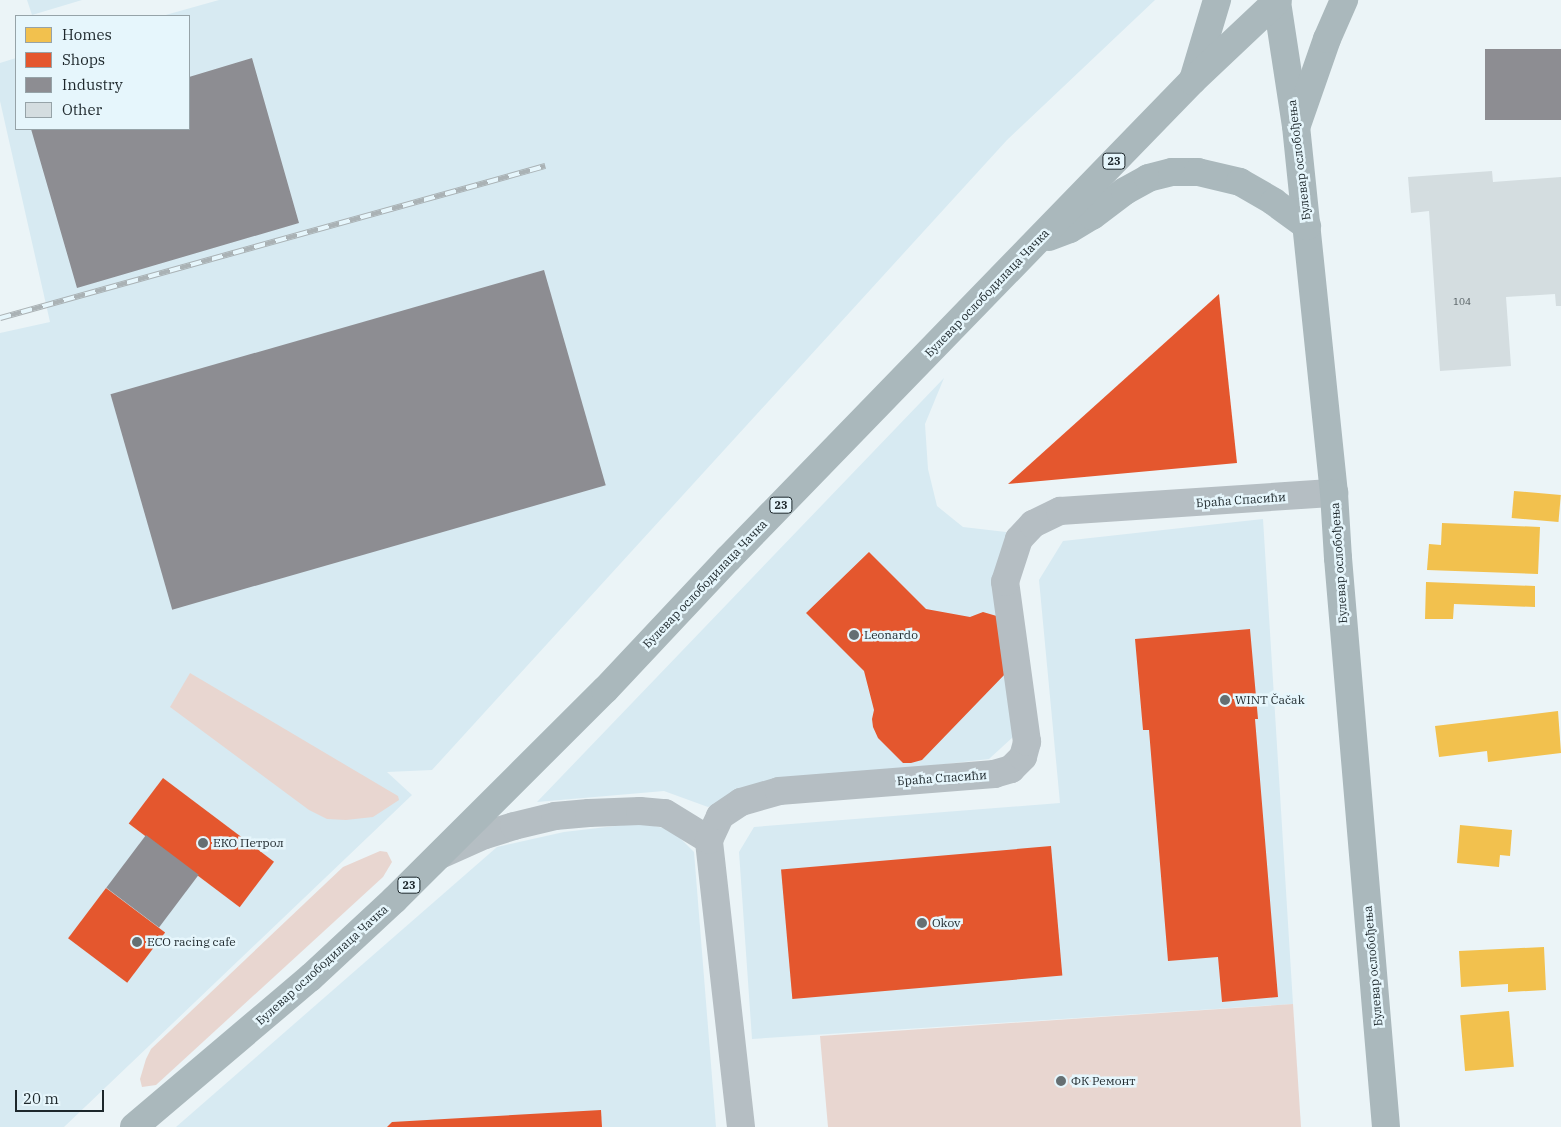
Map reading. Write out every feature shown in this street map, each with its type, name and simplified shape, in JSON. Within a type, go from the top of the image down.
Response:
[{"type":"main road","points":[[1192,81],[1217,0]]},
{"type":"main road","points":[[1296,126],[1327,40],[1344,0]]},
{"type":"main road","name":"Булевар ослободилаца Чачка","points":[[134,1127],[324,966],[437,857],[605,690],[1192,81],[1277,1]]},
{"type":"main road","name":"Булевар ослобођења","points":[[1277,1],[1296,126],[1334,493],[1386,1127]]},
{"type":"main road","points":[[1036,242],[1070,229],[1092,216],[1124,191],[1148,178],[1172,172],[1198,172],[1240,182],[1274,202],[1307,226]]},
{"type":"street","name":"Браћа Спасићи","points":[[709,840],[720,816],[741,802],[779,791],[994,774],[1011,769],[1023,757],[1027,742],[1005,582],[1019,540],[1034,524],[1060,511],[1334,493]]},
{"type":"street","points":[[437,857],[485,835],[514,826],[555,816],[589,813],[640,811],[665,813],[709,840],[741,1127]]},
{"type":"shaded area","points":[[27,0],[82,0],[32,15]]},
{"type":"shaded area","points":[[219,0],[1155,0],[1007,140],[432,770],[387,772],[412,795],[64,1127],[0,1127],[0,333],[50,322],[0,101],[0,63],[15,58],[15,130],[190,130],[190,15],[166,15]]},
{"type":"shaded area","name":"Leonardo","points":[[944,378],[925,424],[928,469],[937,506],[963,527],[1006,532],[1013,737],[989,759],[748,787],[708,807],[664,791],[537,802]]},
{"type":"shaded area","points":[[1263,519],[1293,1004],[752,1039],[739,852],[754,827],[1060,803],[1039,580],[1063,541]]},
{"type":"shaded area","points":[[190,673],[398,796],[399,800],[373,817],[346,820],[327,819],[309,810],[170,707]]},
{"type":"shaded area","points":[[641,823],[672,830],[694,852],[716,1127],[176,1127],[497,847],[564,832]]},
{"type":"shaded area","points":[[380,851],[387,852],[392,862],[383,877],[156,1085],[142,1087],[140,1079],[151,1049],[343,867]]},
{"type":"shaded area","name":"ФК Ремонт","points":[[1293,1004],[1301,1127],[828,1127],[820,1036]]},
{"type":"building: Homes","points":[[1514,491],[1561,495],[1558,522],[1512,518]]},
{"type":"building: Homes","points":[[1442,523],[1540,527],[1538,574],[1427,570],[1429,544],[1441,545]]},
{"type":"building: Homes","points":[[1426,582],[1535,586],[1535,607],[1454,604],[1453,619],[1425,619]]},
{"type":"building: Homes","points":[[1558,711],[1561,753],[1488,762],[1487,751],[1439,757],[1435,726]]},
{"type":"building: Homes","points":[[1460,825],[1512,830],[1510,856],[1500,855],[1499,867],[1457,863]]},
{"type":"building: Homes","points":[[1544,947],[1546,990],[1508,992],[1508,984],[1461,987],[1459,951]]},
{"type":"building: Homes","points":[[1509,1011],[1514,1067],[1465,1071],[1460,1015]]},
{"type":"building: Shops","points":[[1219,294],[1237,463],[1008,484]]},
{"type":"building: Shops","points":[[869,552],[926,609],[970,617],[983,612],[1000,617],[1007,672],[922,760],[911,763],[903,763],[878,738],[873,727],[874,710],[864,671],[806,613]]},
{"type":"building: Shops","points":[[1250,629],[1258,719],[1255,719],[1278,997],[1222,1002],[1218,957],[1168,961],[1149,730],[1143,730],[1135,639]]},
{"type":"building: Shops","points":[[163,778],[274,862],[240,907],[129,824]]},
{"type":"building: Shops","name":"Okov","points":[[1051,846],[1062,976],[792,999],[781,870]]},
{"type":"building: Shops","points":[[106,888],[165,933],[127,983],[68,938]]},
{"type":"building: Shops","points":[[601,1110],[602,1127],[387,1127],[392,1122]]},
{"type":"building: Industry","points":[[1485,49],[1561,49],[1561,120],[1485,120]]},
{"type":"building: Industry","points":[[252,58],[299,223],[77,288],[31,130],[190,130],[190,77]]},
{"type":"building: Industry","points":[[544,270],[606,485],[172,610],[110,394]]},
{"type":"building: Industry","points":[[146,835],[199,875],[159,927],[106,888]]},
{"type":"building: Other","points":[[1492,171],[1493,182],[1561,177],[1561,306],[1556,306],[1555,294],[1506,297],[1511,366],[1440,371],[1429,211],[1411,213],[1408,177]]},
{"type":"railway","points":[[0,318],[545,166]]},
{"type":"place","name":"Leonardo","points":[[854,635]]},
{"type":"place","name":"WINT Čačak","points":[[1225,700]]},
{"type":"place","name":"ЕКО Петрол","points":[[203,843]]},
{"type":"place","name":"Okov","points":[[922,923]]},
{"type":"place","name":"ECO racing cafe","points":[[137,942]]},
{"type":"place","name":"ФК Ремонт","points":[[1061,1081]]}]
